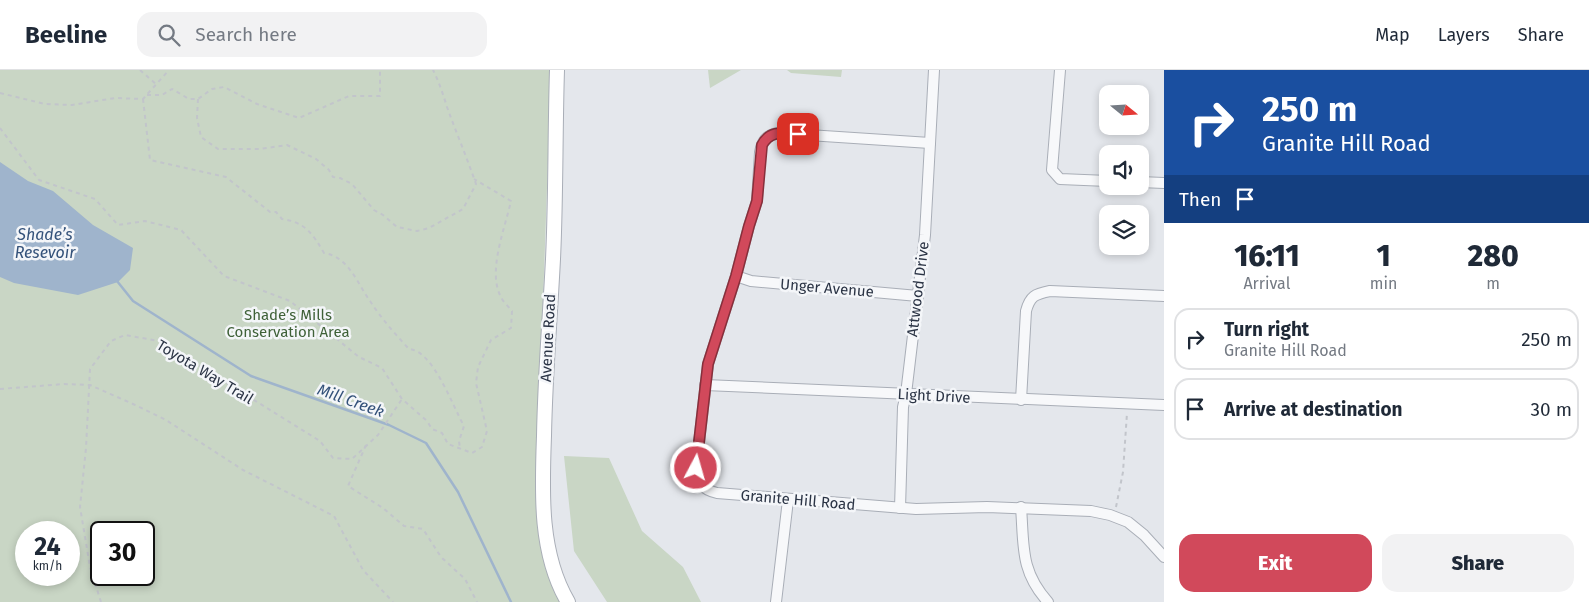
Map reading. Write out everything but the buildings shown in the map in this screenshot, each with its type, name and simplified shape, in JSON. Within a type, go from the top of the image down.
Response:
[{"type":"street","name":"Avenue Road","points":[[557,70],[553,257],[544,398],[543,477],[550,555],[554,572],[568,602]]},
{"type":"street","name":"Attwood Drive","points":[[900,508],[903,407],[925,235],[934,70]]},
{"type":"street","points":[[1060,70],[1052,170],[1060,179],[1099,181]]},
{"type":"street","name":"Granite Hill Road","points":[[930,143],[778,133],[770,134],[765,138],[762,145],[757,201],[736,276],[714,342],[705,385],[696,468],[699,482],[708,491],[717,493],[788,500],[916,509],[1021,507],[1110,515],[1137,528],[1164,557]]},
{"type":"street","points":[[1149,182],[1164,183]]},
{"type":"street","name":"Unger Avenue","points":[[736,276],[751,281],[918,296]]},
{"type":"street","points":[[1021,400],[1026,311],[1029,302],[1037,294],[1050,291],[1164,296]]},
{"type":"street","name":"Light Drive","points":[[705,385],[1164,405]]},
{"type":"street","points":[[776,602],[788,500]]},
{"type":"street","points":[[1021,507],[1026,567],[1036,587],[1048,602]]},
{"type":"path","points":[[140,70],[157,85]]},
{"type":"path","points":[[0,93],[45,104],[72,105],[114,98],[143,99],[169,70]]},
{"type":"path","points":[[380,70],[380,96],[349,96],[299,118],[257,104],[224,87],[212,89],[198,100],[197,118],[201,137],[218,149],[288,145],[316,159],[329,170],[333,177],[352,184],[374,210],[397,227],[417,231],[429,228],[463,209],[476,184],[442,88],[433,70]]},
{"type":"path","points":[[147,95],[162,95],[172,89],[189,98],[198,100]]},
{"type":"path","points":[[143,99],[150,160],[226,177],[270,212],[276,212],[282,219],[294,220],[309,231],[324,253],[333,254],[353,272],[369,301],[400,340],[409,349],[414,349],[425,357],[435,371],[464,426],[459,441],[460,449]]},
{"type":"path","points":[[0,128],[39,180],[95,199],[118,225],[145,221],[181,230],[224,276],[290,301],[358,356],[382,368],[402,399],[427,421],[432,429],[442,433],[448,444],[472,453],[482,446],[486,431],[476,383],[478,367],[491,340],[510,328],[512,311],[500,297],[496,281],[497,259],[511,201],[474,179]]},
{"type":"path","name":"Toyota Way Trail","points":[[102,602],[90,567],[80,507],[86,448],[90,369],[111,341],[125,335],[159,341],[320,441],[333,458],[352,459],[383,429],[402,399]]},
{"type":"path","points":[[0,390],[64,384],[90,385],[166,420],[243,470],[334,516],[363,570],[392,602]]},
{"type":"path","points":[[1110,515],[1118,505],[1123,472],[1128,404]]},
{"type":"path","name":"Toyota Way Trail","points":[[367,444],[348,486],[383,508],[404,526],[423,529],[441,557],[465,579],[478,602]]},
{"type":"green space","name":"Shade’s Mills Conservation Area","points":[[0,70],[551,70],[537,421],[541,528],[562,602],[0,602]]},
{"type":"green space","points":[[708,70],[741,70],[710,88]]},
{"type":"green space","points":[[787,70],[842,70],[841,77],[791,73]]},
{"type":"green space","points":[[564,456],[609,458],[642,531],[683,567],[701,602],[607,602],[574,551]]},
{"type":"water","name":"Shade’s Resevoir","points":[[0,162],[28,181],[53,191],[93,225],[133,248],[130,270],[118,282],[78,295],[14,283],[0,277]]},
{"type":"waterway","name":"Mill Creek","points":[[117,281],[133,301],[251,376],[389,425],[426,443],[458,492],[511,602]]},
{"type":"route","points":[[696,468],[708,364],[757,201],[762,145],[765,138],[770,134],[798,134]]}]
